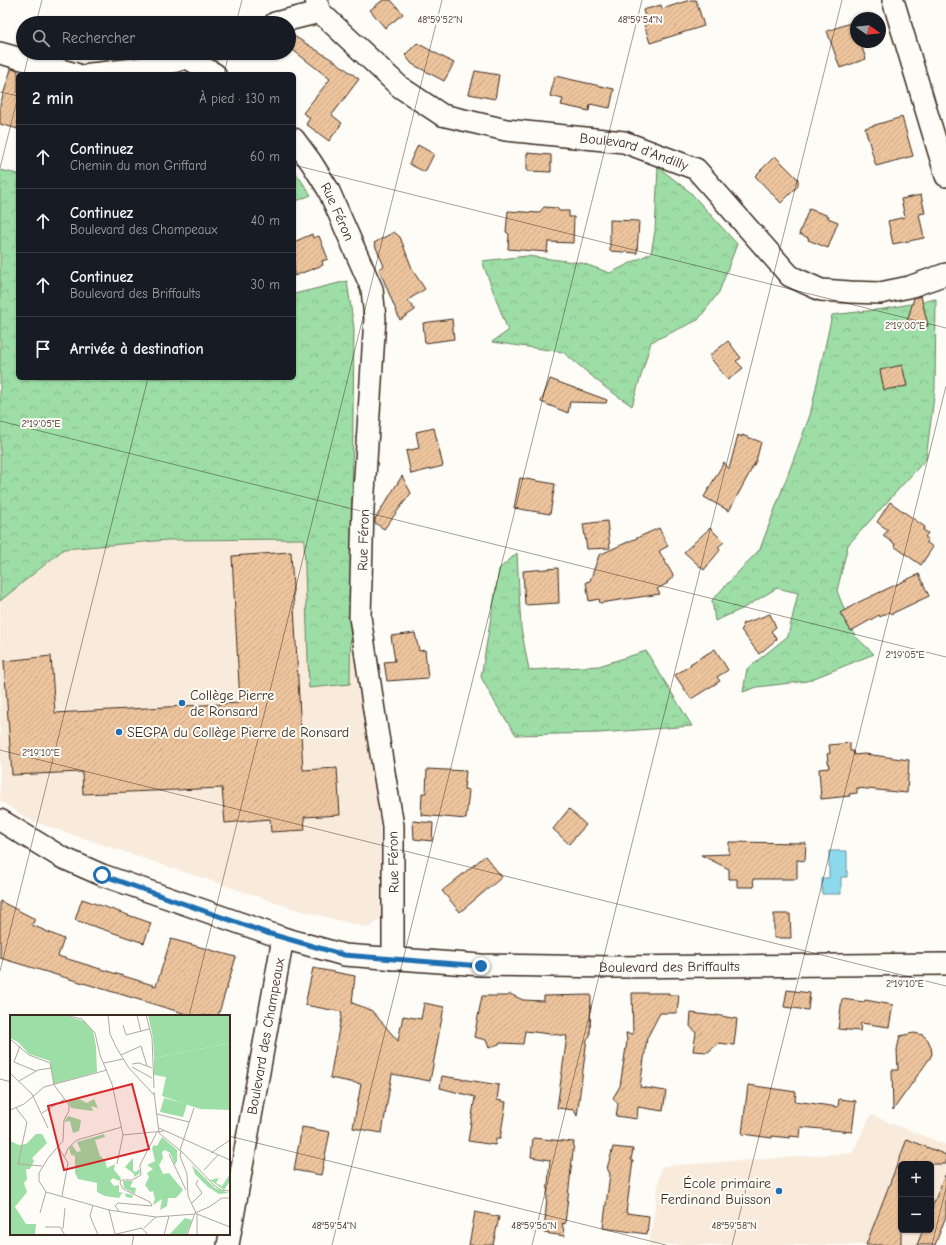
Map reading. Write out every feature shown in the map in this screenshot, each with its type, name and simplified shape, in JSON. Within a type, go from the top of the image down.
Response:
[{"type":"street","points":[[893,0],[946,176]]},
{"type":"street","points":[[293,16],[318,6]]},
{"type":"street","name":"Boulevard d'Andilly","points":[[318,6],[400,87],[442,115],[506,130],[624,142],[696,169],[790,276],[821,290],[880,293],[909,287],[946,274]]},
{"type":"street","points":[[0,53],[16,57]]},
{"type":"street","points":[[25,60],[69,72]]},
{"type":"street","points":[[105,72],[156,65],[176,60]]},
{"type":"street","points":[[197,60],[212,72]]},
{"type":"street","name":"Rue Féron","points":[[296,142],[328,189],[372,289],[376,318],[363,508],[360,617],[392,826],[393,959]]},
{"type":"street","points":[[0,820],[61,857],[102,875],[275,936]]},
{"type":"street","name":"Boulevard des Champeaux","points":[[230,1232],[275,936],[344,955],[393,959]]},
{"type":"street","name":"Boulevard des Briffaults","points":[[393,959],[481,966],[613,968],[946,964]]},
{"type":"street","name":"Boulevard des Champeaux","points":[[228,1245],[230,1235]]},
{"type":"shaded area","name":"Collège Pierre de Ronsard","points":[[353,378],[351,605],[380,823],[382,918],[369,928],[295,909],[32,821],[0,801],[0,496]]},
{"type":"shaded area","name":"École primaire Ferdinand Buisson","points":[[871,1115],[946,1145],[946,1172],[934,1202],[934,1161],[898,1161],[898,1233],[922,1233],[917,1245],[649,1245],[661,1166],[852,1153]]},
{"type":"green space","points":[[658,167],[690,192],[737,244],[719,292],[698,320],[651,342],[632,406],[606,388],[563,352],[492,342],[508,331],[482,261],[527,256],[582,263],[610,273],[651,253],[655,231]]},
{"type":"green space","points":[[0,170],[16,174],[16,380],[296,380],[296,294],[347,281],[354,328],[350,684],[309,688],[304,539],[167,540],[64,549],[0,601]]},
{"type":"green space","points":[[296,173],[311,195],[296,201]]},
{"type":"green space","points":[[936,299],[935,389],[926,459],[848,545],[837,591],[855,636],[874,654],[807,681],[757,687],[743,692],[747,669],[788,636],[798,593],[777,588],[742,609],[715,621],[712,600],[760,549],[810,415],[832,315],[884,309]]},
{"type":"green space","points":[[517,553],[521,628],[529,670],[599,666],[646,651],[692,726],[599,733],[516,735],[497,706],[481,677],[499,569]]},
{"type":"water","points":[[829,851],[847,851],[847,877],[841,877],[841,894],[822,894],[822,878],[829,878]]},
{"type":"building","points":[[383,0],[391,0],[403,14],[385,28],[370,10]]},
{"type":"building","points":[[690,0],[696,0],[704,26],[650,43],[642,18],[645,17],[643,10],[661,5],[662,9]]},
{"type":"building","points":[[850,23],[850,48],[862,48],[866,59],[840,68],[827,31]]},
{"type":"building","points":[[296,37],[339,64],[359,79],[332,115],[342,123],[329,141],[306,124],[310,118],[303,113],[330,79],[296,52]]},
{"type":"building","points":[[417,43],[454,63],[444,81],[412,64],[405,55]]},
{"type":"building","points":[[11,69],[18,70],[18,72],[16,72],[16,128],[0,124],[0,105]]},
{"type":"building","points":[[475,71],[499,75],[495,99],[469,94]]},
{"type":"building","points":[[555,76],[614,89],[610,108],[590,104],[589,111],[561,105],[563,99],[550,96]]},
{"type":"building","points":[[902,117],[913,156],[876,166],[865,128]]},
{"type":"building","points":[[418,145],[434,154],[425,172],[409,164]]},
{"type":"building","points":[[527,153],[551,155],[551,172],[527,171]]},
{"type":"building","points":[[775,156],[798,179],[798,186],[781,203],[755,176]]},
{"type":"building","points":[[921,195],[925,213],[919,214],[924,238],[893,244],[888,221],[905,217],[901,199]]},
{"type":"building","points":[[544,207],[557,208],[559,211],[569,211],[569,217],[574,217],[573,243],[548,242],[547,252],[508,249],[509,234],[506,232],[508,211],[539,213]]},
{"type":"building","points":[[809,209],[829,216],[828,218],[838,222],[828,248],[808,240],[809,238],[799,234]]},
{"type":"building","points":[[610,220],[639,221],[637,253],[610,251]]},
{"type":"building","points":[[394,232],[400,237],[413,271],[425,289],[408,300],[415,310],[400,320],[379,269],[384,266],[374,243]]},
{"type":"building","points":[[312,234],[313,238],[319,236],[328,259],[322,261],[323,265],[296,275],[296,241]]},
{"type":"building","points":[[921,296],[928,326],[907,322],[914,298]]},
{"type":"building","points":[[452,319],[454,339],[425,343],[423,323]]},
{"type":"building","points":[[728,341],[741,358],[736,361],[743,368],[728,380],[709,356]]},
{"type":"building","points":[[902,365],[907,386],[884,390],[880,370]]},
{"type":"building","points":[[550,379],[607,400],[606,403],[570,402],[568,413],[541,402]]},
{"type":"building","points":[[434,428],[443,466],[411,474],[406,451],[419,448],[416,432]]},
{"type":"building","points":[[738,435],[761,442],[756,461],[729,511],[704,497],[724,462],[729,469]]},
{"type":"building","points":[[402,476],[411,493],[384,529],[375,523],[375,519]]},
{"type":"building","points":[[520,478],[555,484],[550,514],[514,508]]},
{"type":"building","points":[[890,502],[925,527],[923,530],[928,533],[925,537],[928,539],[926,542],[933,547],[921,565],[894,546],[895,544],[883,536],[888,530],[877,522]]},
{"type":"building","points":[[607,521],[610,548],[587,549],[583,524]]},
{"type":"building","points":[[659,528],[668,546],[659,551],[674,577],[667,582],[668,583],[657,589],[660,594],[600,603],[599,599],[589,601],[586,582],[590,581],[599,555]]},
{"type":"building","points":[[710,528],[724,542],[718,547],[720,550],[704,570],[684,552]]},
{"type":"building","name":"Collège Pierre de Ronsard","points":[[291,552],[303,770],[337,768],[340,815],[304,817],[305,830],[271,832],[270,819],[225,823],[222,788],[83,794],[82,772],[12,775],[4,661],[51,656],[55,713],[240,703],[232,556]]},
{"type":"building","points":[[558,568],[559,603],[525,605],[523,571]]},
{"type":"building","points":[[919,574],[929,596],[891,614],[889,612],[880,617],[879,615],[851,631],[840,613],[859,602]]},
{"type":"building","points":[[770,614],[776,627],[771,631],[777,639],[759,654],[741,630],[743,628],[742,624]]},
{"type":"building","points":[[415,633],[419,651],[425,650],[428,678],[387,681],[384,662],[395,661],[391,636]]},
{"type":"building","points":[[715,649],[728,670],[717,677],[720,681],[691,699],[675,675]]},
{"type":"building","points":[[850,743],[850,751],[853,751],[854,755],[865,754],[909,760],[907,793],[857,788],[857,793],[849,794],[850,796],[821,799],[819,769],[829,768],[827,754],[830,753],[829,745]]},
{"type":"building","points":[[427,769],[466,771],[464,789],[469,790],[466,819],[421,815],[422,793],[426,793]]},
{"type":"building","points":[[569,809],[586,825],[569,844],[553,829]]},
{"type":"building","points":[[413,821],[433,823],[432,841],[414,839]]},
{"type":"building","points":[[729,842],[806,843],[805,861],[797,860],[797,879],[753,879],[754,887],[737,887],[737,879],[729,879],[729,869],[701,855],[729,854]]},
{"type":"building","points":[[485,856],[502,877],[460,912],[442,891]]},
{"type":"building","points":[[82,899],[151,923],[144,943],[75,920]]},
{"type":"building","points":[[0,901],[35,919],[32,925],[64,939],[58,956],[156,986],[171,939],[236,957],[218,1015],[190,1015],[0,958]]},
{"type":"building","points":[[774,914],[790,914],[791,938],[774,938]]},
{"type":"building","points":[[313,968],[355,976],[352,1003],[372,1011],[398,1041],[403,1016],[421,1019],[424,1003],[444,1007],[430,1081],[392,1074],[382,1133],[353,1128],[361,1084],[330,1078],[342,1012],[305,1005]]},
{"type":"building","points":[[787,990],[810,993],[808,1010],[784,1007]]},
{"type":"building","points":[[632,993],[669,993],[669,995],[679,995],[677,1013],[660,1013],[647,1038],[640,1087],[666,1091],[663,1111],[638,1107],[637,1119],[616,1116],[618,1104],[613,1098],[620,1086],[627,1041],[626,1033],[633,1034]]},
{"type":"building","points":[[510,994],[523,1000],[544,1001],[544,996],[591,995],[590,1036],[587,1039],[577,1116],[574,1110],[557,1108],[567,1036],[525,1031],[523,1044],[501,1043],[489,1048],[486,1040],[474,1037],[482,996],[508,996]]},
{"type":"building","points":[[842,999],[864,1002],[865,1000],[893,1005],[889,1027],[861,1023],[860,1031],[838,1029]]},
{"type":"building","points":[[691,1013],[716,1015],[737,1019],[734,1045],[719,1043],[708,1052],[693,1051],[696,1033],[690,1026]]},
{"type":"building","points":[[914,1033],[923,1035],[928,1040],[932,1054],[893,1110],[892,1070],[898,1070],[897,1050],[900,1036]]},
{"type":"building","points":[[442,1076],[499,1085],[497,1100],[506,1102],[500,1139],[496,1139],[495,1145],[468,1141],[475,1097],[440,1088]]},
{"type":"building","points":[[748,1085],[796,1092],[795,1101],[838,1107],[839,1099],[856,1101],[852,1132],[801,1127],[800,1137],[790,1136],[790,1138],[772,1136],[772,1138],[742,1134]]},
{"type":"building","points":[[302,1127],[330,1132],[321,1175],[294,1170]]},
{"type":"building","points":[[533,1138],[574,1142],[565,1224],[562,1223],[565,1236],[544,1233],[550,1160],[531,1157]]},
{"type":"building","points":[[907,1139],[946,1155],[946,1164],[934,1164],[934,1161],[898,1161]]},
{"type":"building","points":[[613,1147],[633,1149],[631,1160],[633,1161],[626,1213],[649,1216],[647,1234],[603,1228],[610,1174],[607,1168]]},
{"type":"building","points":[[898,1162],[898,1233],[901,1233],[901,1245],[866,1245]]},
{"type":"building","points":[[946,1175],[946,1216],[935,1245],[917,1245],[922,1233],[934,1233],[934,1202]]},
{"type":"building","points":[[475,1212],[499,1217],[493,1245],[469,1245]]},
{"type":"place","name":"Collège Pierre de Ronsard","points":[[182,703]]},
{"type":"place","name":"SEGPA du Collège Pierre de Ronsard","points":[[119,732]]},
{"type":"place","name":"École primaire Ferdinand Buisson","points":[[779,1191]]},
{"type":"route","points":[[102,875],[267,933],[344,955],[481,966]]}]
